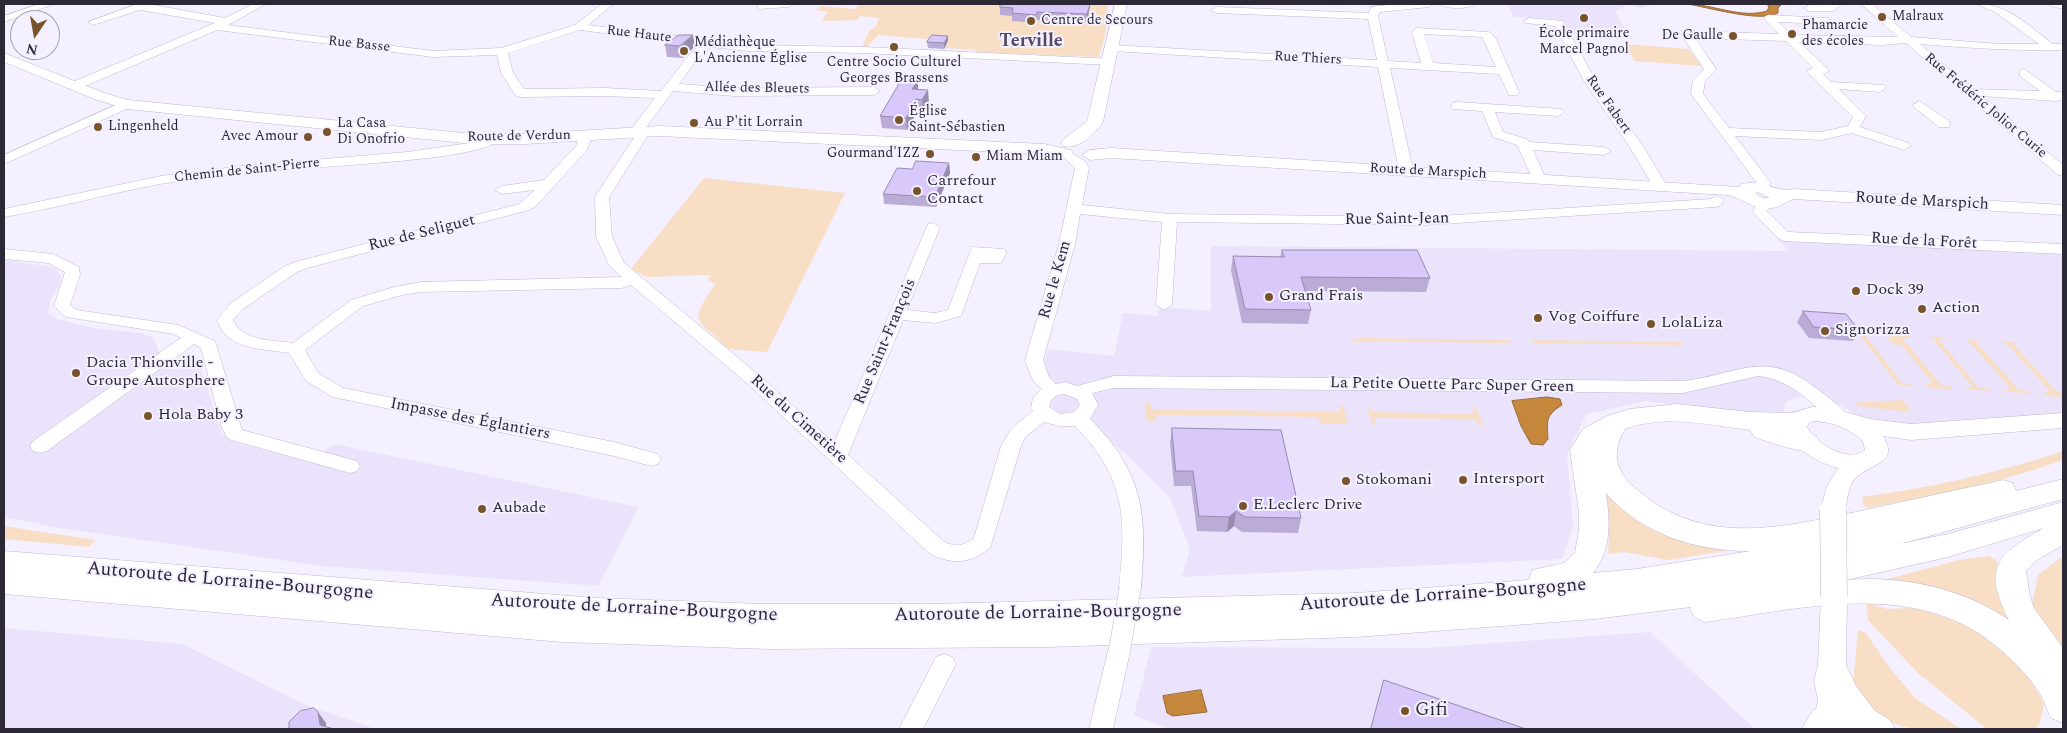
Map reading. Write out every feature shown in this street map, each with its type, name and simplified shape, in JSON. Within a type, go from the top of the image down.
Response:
[{"type":"highway","points":[[1468,598],[1526,581],[1553,577],[1580,568],[1594,550],[1595,524],[1584,450],[1595,433],[1616,422],[1628,417],[1655,414],[1685,415],[1775,433],[1806,433]]},
{"type":"highway","points":[[1616,422],[1603,440],[1601,457],[1609,480],[1630,502],[1659,522],[1698,535],[1725,540],[1795,535],[2063,477]]},
{"type":"highway","name":"Autoroute de Lorraine-Bourgogne","points":[[4,563],[596,611],[763,617],[930,617],[1230,610],[1468,598],[1637,580],[1873,541],[2063,489]]},
{"type":"highway","name":"Autoroute de Lorraine-Bourgogne","points":[[4,582],[562,629],[757,637],[1241,629],[1504,616],[1612,605],[1787,579],[1967,540],[2063,512]]},
{"type":"highway","points":[[2063,531],[2026,552],[2011,567],[2010,580],[2013,600],[2034,635],[2063,672]]},
{"type":"highway","points":[[4,553],[66,561],[122,573]]},
{"type":"highway","points":[[1504,616],[1540,624],[1663,614],[1855,591],[1888,591],[1938,600],[1984,621],[2011,638],[2038,665],[2059,693],[2063,708]]},
{"type":"main road","points":[[1079,150],[1095,122],[1121,4]]},
{"type":"main road","name":"Route de Verdun","points":[[4,56],[74,86],[127,104],[491,140],[640,132],[870,137],[1079,150]]},
{"type":"main road","name":"Route de Marspich","points":[[1079,150],[1660,186],[1745,193],[1747,188],[1770,196],[1794,194],[2063,210]]},
{"type":"main road","points":[[1806,433],[1820,414],[1870,427],[1911,432],[2063,421]]},
{"type":"main road","points":[[1844,419],[1871,436],[1869,455]]},
{"type":"main road","points":[[1823,722],[1832,700],[1828,681],[1832,664],[1834,597],[1833,510],[1837,485],[1850,468],[1869,455],[1884,441],[1911,432]]},
{"type":"main road","points":[[1806,433],[1843,461],[1869,455]]},
{"type":"main road","points":[[1806,433],[1837,485]]},
{"type":"main road","points":[[1832,664],[1845,694],[1872,725]]},
{"type":"main road","points":[[1823,722],[1852,716],[1872,725]]},
{"type":"street","points":[[4,19],[48,4]]},
{"type":"street","points":[[74,86],[222,24],[261,4]]},
{"type":"street","points":[[579,27],[608,4]]},
{"type":"street","points":[[762,7],[788,4]]},
{"type":"street","points":[[1251,4],[1272,12]]},
{"type":"street","points":[[1216,10],[1374,13],[1429,4]]},
{"type":"street","points":[[1445,4],[1471,4]]},
{"type":"street","points":[[1809,8],[1833,8],[1834,4],[1837,4]]},
{"type":"street","name":"Rue Frédéric Joliot Curie","points":[[1863,4],[2063,172]]},
{"type":"street","points":[[1981,4],[2011,14],[2063,55]]},
{"type":"street","points":[[93,22],[141,5]]},
{"type":"street","name":"Rue Basse","points":[[141,5],[222,24],[341,44],[433,54],[502,51]]},
{"type":"street","points":[[1257,19],[1296,12]]},
{"type":"street","points":[[1374,13],[1406,170]]},
{"type":"street","points":[[1827,21],[1768,18],[1818,71],[1828,85],[1860,116],[1853,129]]},
{"type":"street","name":"Rue Fabert","points":[[1529,21],[1559,23],[1590,81],[1636,146],[1660,186]]},
{"type":"street","name":"Rue Haute","points":[[502,51],[579,27],[749,48],[1111,54]]},
{"type":"street","points":[[1778,29],[1868,33]]},
{"type":"street","points":[[1428,66],[1418,33],[1420,30],[1485,34],[1489,36],[1513,92]]},
{"type":"street","points":[[1770,196],[1763,182],[1697,94],[1698,80],[1710,69],[1687,34],[1882,42],[1907,40],[1999,47],[2063,46]]},
{"type":"street","name":"Rue du Cimetière","points":[[708,44],[692,57],[666,91],[640,132],[631,154],[602,197],[604,238],[617,265],[733,362],[936,547],[948,554],[961,555],[972,551],[982,542],[1011,446],[1018,433],[1043,413]]},
{"type":"street","name":"Allée des Bleuets","points":[[502,51],[507,73],[520,93],[874,91]]},
{"type":"street","name":"Rue Thiers","points":[[1111,54],[1383,64],[1504,71]]},
{"type":"street","points":[[2024,74],[2060,98]]},
{"type":"street","points":[[1828,85],[1880,88]]},
{"type":"street","points":[[1968,92],[2060,98]]},
{"type":"street","points":[[7,155],[127,104]]},
{"type":"street","points":[[1919,105],[1944,124]]},
{"type":"street","points":[[1456,106],[1558,112]]},
{"type":"street","points":[[1487,108],[1498,134],[1522,142],[1539,179]]},
{"type":"street","points":[[1726,132],[1821,136],[1853,129],[1904,146]]},
{"type":"street","name":"Rue de Seliguet","points":[[298,355],[239,339],[229,331],[225,320],[237,306],[291,269],[301,265],[515,210],[530,203],[582,147],[585,136]]},
{"type":"street","name":"Chemin de Saint-Pierre","points":[[4,213],[161,180],[242,170],[407,156],[480,146],[491,140]]},
{"type":"street","points":[[1524,146],[1604,151]]},
{"type":"street","name":"Rue le Kem","points":[[1052,390],[1041,379],[1034,360],[1075,209],[1082,168],[1079,150]]},
{"type":"street","points":[[502,190],[549,184]]},
{"type":"street","name":"Rue de la Forêt","points":[[1770,196],[1760,209],[1760,212],[1784,236],[2063,249]]},
{"type":"street","name":"Rue Saint-Jean","points":[[1075,209],[1170,218],[1424,221],[1715,203],[1718,200]]},
{"type":"street","points":[[1164,305],[1170,218]]},
{"type":"street","name":"Rue Saint-François","points":[[838,456],[934,227]]},
{"type":"street","points":[[4,254],[52,259],[73,270],[72,281],[64,292],[62,306],[72,314],[178,330],[192,338],[209,344],[231,428],[235,435],[350,466]]},
{"type":"street","points":[[898,314],[939,318],[948,317],[955,313],[974,258]]},
{"type":"street","points":[[298,355],[350,307],[363,301],[412,288],[622,283],[632,279]]},
{"type":"street","points":[[40,446],[192,338]]},
{"type":"street","name":"Impasse des Églantiers","points":[[298,355],[309,376],[324,387],[339,393],[614,449],[652,459]]},
{"type":"street","name":"La Petite Ouette Parc Super Green","points":[[1089,393],[1114,382],[1683,388],[1706,385],[1756,370],[1773,372],[1800,383],[1844,419]]},
{"type":"street","points":[[1800,383],[1806,401],[1806,433]]},
{"type":"street","points":[[1065,388],[1089,393],[1088,410],[1078,418],[1063,421],[1043,413],[1040,408],[1042,398],[1052,390],[1065,388]]},
{"type":"street","points":[[1078,418],[1107,447],[1119,466],[1129,491],[1133,528],[1130,589],[1120,647],[1101,729]]},
{"type":"street","points":[[911,729],[944,664]]},
{"type":"shaded area","points":[[859,4],[1108,4],[1106,32],[1099,57],[975,52],[976,50],[945,48],[949,41],[878,35],[867,47],[862,47],[869,31],[876,26],[879,18],[860,16],[857,20],[822,21],[828,12],[816,10],[820,6],[855,9]]},
{"type":"shaded area","name":"École primaire Marcel Pagnol","points":[[1507,4],[1625,4],[1626,6],[1615,11],[1625,29],[1615,28],[1620,33],[1608,34],[1574,31],[1555,19],[1514,17]]},
{"type":"shaded area","points":[[1625,4],[1648,4],[1651,5],[1641,8]]},
{"type":"shaded area","points":[[1687,4],[1737,12],[1757,13],[1767,11],[1769,7],[1767,4],[1782,4],[1778,8],[1778,13],[1770,16],[1759,16]]},
{"type":"shaded area","points":[[1625,44],[1689,49],[1701,66],[1635,61]]},
{"type":"shaded area","points":[[704,178],[845,193],[767,352],[727,349],[699,320],[701,308],[715,284],[708,280],[711,275],[646,277],[631,269]]},
{"type":"shaded area","points":[[1777,239],[2063,254],[2063,415],[1942,426],[1867,422],[1842,406],[1825,400],[1800,397],[1786,402],[1784,411],[1770,417],[1646,401],[1587,414],[1567,454],[1573,526],[1562,559],[1182,577],[1190,549],[1170,498],[1123,451],[1052,408],[1042,372],[1048,349],[1114,356],[1123,313],[1158,316],[1159,307],[1211,311],[1211,246],[1790,251]]},
{"type":"shaded area","points":[[4,260],[54,267],[61,275],[60,284],[51,299],[48,313],[57,319],[93,328],[141,333],[154,338],[160,355],[171,360],[197,357],[222,433],[234,442],[309,462],[334,444],[639,507],[598,586],[322,566],[54,527],[4,517]]},
{"type":"shaded area","points":[[1859,334],[1864,334],[1902,383],[1912,384],[1912,386],[1899,386]]},
{"type":"shaded area","points":[[1892,335],[1910,336],[1911,338],[1902,338],[1941,385],[1951,386],[1952,389],[1930,388],[1924,384],[1933,384],[1902,345],[1892,344],[1888,339]]},
{"type":"shaded area","points":[[1922,337],[1947,338],[1939,340],[1979,388],[1990,389],[1990,391],[1965,389],[1964,387],[1973,387],[1933,339]]},
{"type":"shaded area","points":[[1360,338],[1509,340],[1511,343],[1349,341]]},
{"type":"shaded area","points":[[1959,339],[1984,341],[1976,342],[2019,390],[2029,391],[2031,394],[2004,391],[2011,389],[1969,341]]},
{"type":"shaded area","points":[[1532,340],[1682,342],[1683,345],[1534,343]]},
{"type":"shaded area","points":[[1996,341],[2021,343],[2013,344],[2057,392],[2063,393],[2063,397],[2049,396],[2042,392],[2051,392],[2006,343]]},
{"type":"shaded area","points":[[1547,397],[1560,399],[1562,405],[1552,412],[1548,419],[1548,439],[1543,445],[1531,444],[1521,426],[1512,401]]},
{"type":"shaded area","points":[[1903,400],[1911,412],[1857,406],[1853,403]]},
{"type":"shaded area","points":[[1151,403],[1152,409],[1340,412],[1339,405],[1343,405],[1348,424],[1320,424],[1318,417],[1156,415],[1156,422],[1146,420],[1145,404]]},
{"type":"shaded area","points":[[1472,406],[1475,407],[1484,426],[1479,426],[1476,419],[1374,418],[1376,425],[1373,425],[1367,407],[1370,407],[1372,412],[1474,414]]},
{"type":"shaded area","points":[[2063,451],[2063,460],[2015,476],[1941,494],[1867,508],[1863,504],[1862,497],[1963,479]]},
{"type":"shaded area","points":[[1607,492],[1732,550],[1668,560],[1624,552],[1608,554],[1609,538],[1601,494]]},
{"type":"shaded area","points":[[4,526],[95,540],[89,547],[4,539]]},
{"type":"shaded area","points":[[1989,556],[1997,561],[1997,576],[2013,627],[1888,579],[1959,560]]},
{"type":"shaded area","points":[[2063,556],[2063,648],[2032,604],[2038,575]]},
{"type":"shaded area","points":[[1866,602],[1887,609],[1915,608],[1964,623],[2008,651],[2027,674],[2044,704],[2040,723],[2035,729],[1987,729],[1918,673],[1868,620]]},
{"type":"shaded area","points":[[4,628],[182,644],[306,705],[376,729],[4,729]]},
{"type":"shaded area","points":[[1858,630],[1866,633],[1889,667],[1915,698],[1961,729],[1911,728],[1888,720],[1877,712],[1853,685]]},
{"type":"shaded area","points":[[1650,632],[1755,729],[1170,729],[1134,715],[1151,647],[1425,648]]},
{"type":"shaded area","points":[[1201,690],[1207,712],[1173,716],[1167,713],[1163,696]]},
{"type":"building","points":[[1001,4],[1090,4],[1087,14],[1037,12],[1036,15],[1012,13],[1013,8],[1000,7]]},
{"type":"building","points":[[679,35],[693,35],[680,46],[665,45]]},
{"type":"building","points":[[932,35],[948,36],[944,43],[927,42]]},
{"type":"building","points":[[918,81],[912,89],[928,90],[922,100],[916,99],[906,118],[880,116],[900,82]]},
{"type":"building","name":"Carrefour Contact","points":[[916,161],[949,163],[935,197],[883,194],[897,168],[912,169]]},
{"type":"building","points":[[1282,250],[1417,250],[1430,278],[1301,277],[1311,310],[1245,309],[1233,256],[1284,257]]},
{"type":"building","points":[[1803,311],[1846,314],[1859,330],[1814,327]]},
{"type":"building","name":"E.Leclerc Drive","points":[[1172,428],[1281,430],[1301,518],[1245,517],[1236,511],[1229,517],[1199,516],[1193,471],[1176,471]]},
{"type":"building","points":[[1384,680],[1526,729],[1371,729]]},
{"type":"building","points":[[314,708],[318,712],[320,725],[334,729],[289,728],[289,722],[300,711]]},
{"type":"place","name":"Malraux","points":[[1882,17]]},
{"type":"place","name":"École primaire Marcel Pagnol","points":[[1584,18]]},
{"type":"place","name":"Centre de Secours","points":[[1031,21]]},
{"type":"place","name":"Phamarcie des écoles","points":[[1792,34]]},
{"type":"place","name":"De Gaulle","points":[[1733,36]]},
{"type":"place","name":"Centre Socio Culturel Georges Brassens","points":[[894,47]]},
{"type":"place","name":"Médiathèque L'Ancienne Église","points":[[684,51]]},
{"type":"place","name":"Église Saint-Sébastien","points":[[899,120]]},
{"type":"place","name":"Au P'tit Lorrain","points":[[694,123]]},
{"type":"place","name":"Lingenheld","points":[[98,127]]},
{"type":"place","name":"La Casa Di Onofrio","points":[[327,132]]},
{"type":"place","name":"Avec Amour","points":[[308,137]]},
{"type":"place","name":"Gourmand'IZZ","points":[[930,154]]},
{"type":"place","name":"Miam Miam","points":[[976,157]]},
{"type":"place","name":"Carrefour Contact","points":[[917,191]]},
{"type":"place","name":"Dock 39","points":[[1856,291]]},
{"type":"place","name":"Grand Frais","points":[[1269,297]]},
{"type":"place","name":"Action","points":[[1922,309]]},
{"type":"place","name":"Vog Coiffure","points":[[1538,318]]},
{"type":"place","name":"LolaLiza","points":[[1651,324]]},
{"type":"place","name":"Signorizza","points":[[1825,331]]},
{"type":"place","name":"Dacia Thionville - Groupe Autosphere","points":[[76,373]]},
{"type":"place","name":"Hola Baby 3","points":[[148,416]]},
{"type":"place","name":"Intersport","points":[[1463,480]]},
{"type":"place","name":"Stokomani","points":[[1346,481]]},
{"type":"place","name":"E.Leclerc Drive","points":[[1243,506]]},
{"type":"place","name":"Aubade","points":[[482,509]]},
{"type":"place","name":"Gifi","points":[[1405,711]]},
{"type":"district","name":"Terville","points":[[1031,42]]}]
